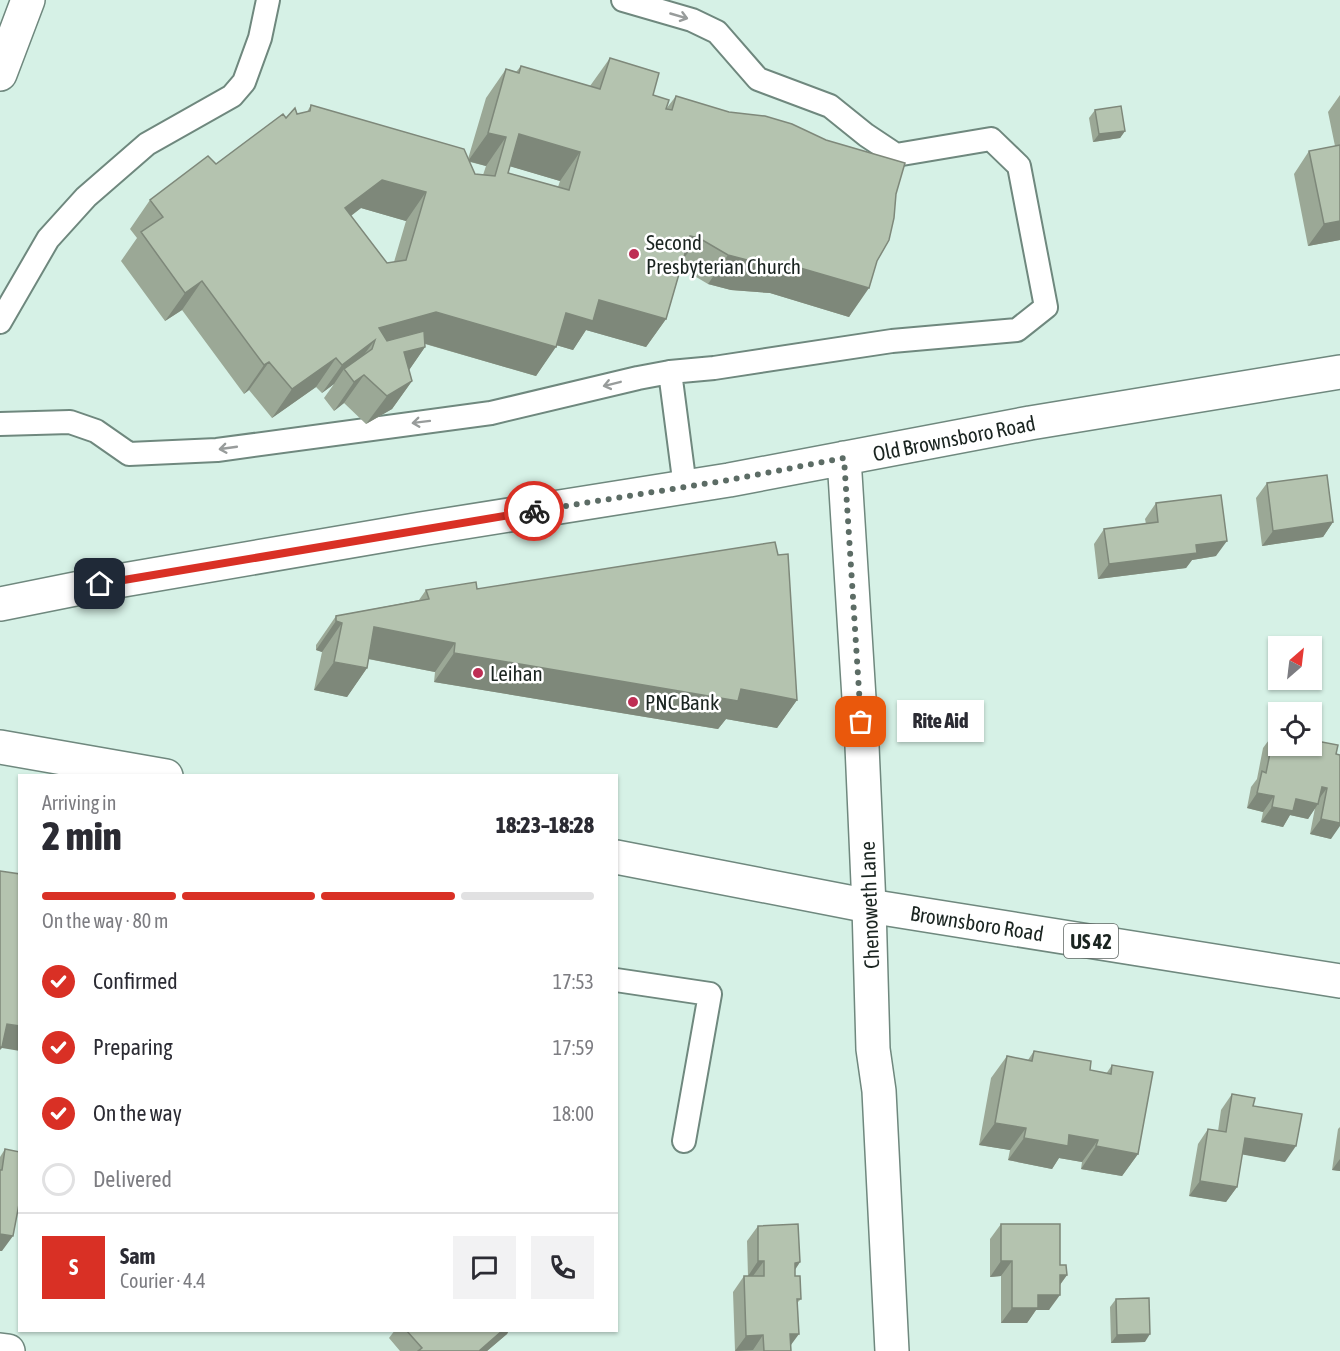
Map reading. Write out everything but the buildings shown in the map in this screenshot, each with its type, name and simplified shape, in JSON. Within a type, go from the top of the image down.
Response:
[{"type":"street","points":[[0,74],[28,0]]},
{"type":"street","name":"Old Brownsboro Road","points":[[0,604],[100,584],[685,487],[1030,423],[1340,372]]},
{"type":"street","name":"Chenoweth Lane","points":[[844,458],[862,746],[873,1049],[879,1091],[892,1351]]},
{"type":"street","points":[[0,747],[155,774]]},
{"type":"street","name":"Brownsboro Road","points":[[618,857],[869,906],[1340,981]]},
{"type":"street","points":[[0,1350],[8,1351]]},
{"type":"lane","points":[[0,322],[48,239],[86,197],[147,144],[232,96],[244,82],[260,38],[268,0]]},
{"type":"lane","points":[[0,424],[70,422],[96,431],[129,454],[217,450],[491,413],[670,372],[714,368],[892,341],[1017,330],[1046,307],[1019,166],[991,139],[896,155],[866,135],[830,106],[758,79],[717,32],[692,20],[622,0]]},
{"type":"lane","points":[[670,372],[685,487]]},
{"type":"lane","points":[[618,981],[710,994],[684,1141]]},
{"type":"way so far","points":[[534,511],[729,480],[844,458],[861,722]]},
{"type":"place","name":"Second Presbyterian Church","points":[[634,254]]},
{"type":"place","name":"Leihan","points":[[478,673]]},
{"type":"place","name":"PNC Bank","points":[[633,702]]},
{"type":"place","name":"Rite Aid","points":[[861,722]]},
{"type":"route","points":[[100,584],[534,511]]}]
